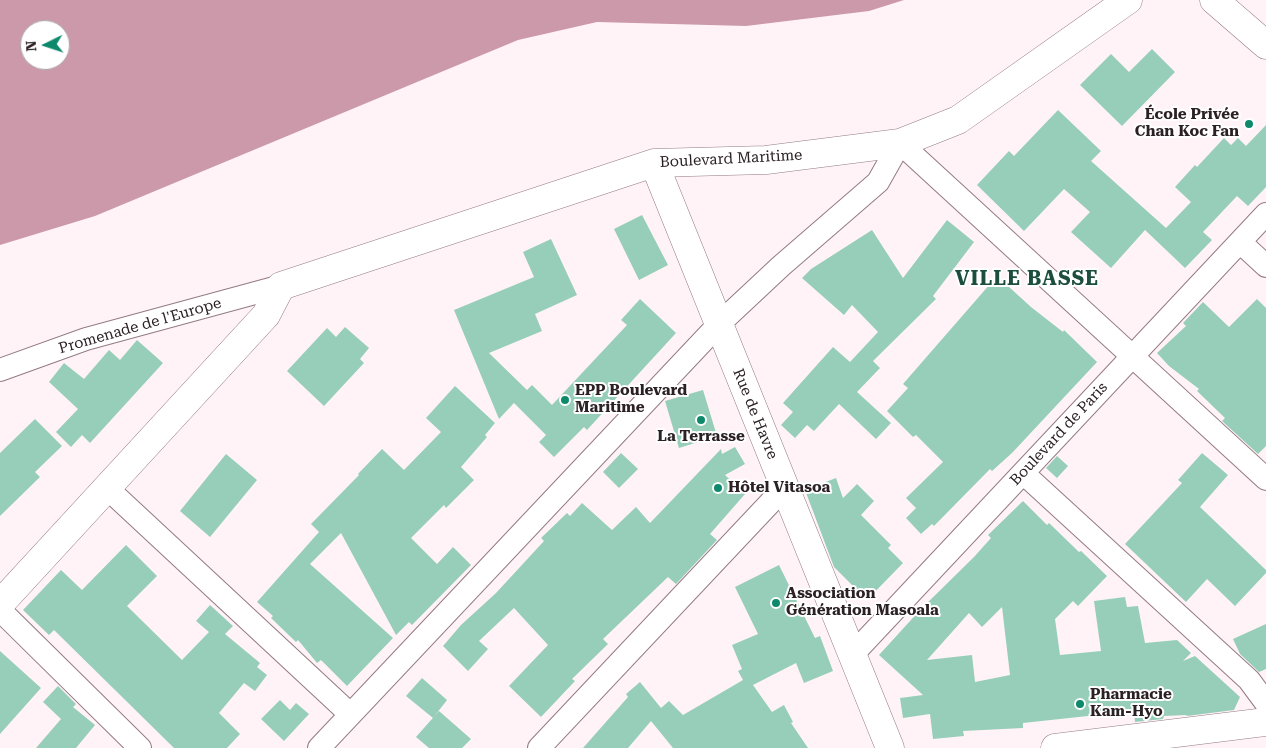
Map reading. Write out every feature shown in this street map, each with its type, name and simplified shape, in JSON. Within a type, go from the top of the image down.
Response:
[{"type":"street","name":"Boulevard Maritime","points":[[281,286],[654,163],[766,160],[900,143],[958,120],[1128,0]]},
{"type":"street","points":[[1214,0],[1266,45]]},
{"type":"street","points":[[318,748],[719,324],[781,266],[878,182],[900,143],[1266,479]]},
{"type":"street","name":"Rue de Havre","points":[[654,163],[890,748]]},
{"type":"street","name":"Boulevard de Paris","points":[[853,654],[1266,214]]},
{"type":"street","points":[[1240,242],[1266,266]]},
{"type":"street","points":[[0,604],[266,315],[281,286]]},
{"type":"street","name":"Promenade de l'Europe","points":[[0,370],[86,339],[281,286]]},
{"type":"street","points":[[1023,473],[1249,680],[1266,703]]},
{"type":"street","points":[[539,748],[785,487]]},
{"type":"street","points":[[107,488],[350,714]]},
{"type":"street","points":[[0,610],[140,748]]},
{"type":"street","points":[[1056,748],[1266,722]]},
{"type":"shaded area","points":[[0,0],[904,0],[869,11],[746,26],[597,22],[518,40],[95,216],[0,245]]},
{"type":"building","points":[[1152,49],[1175,72],[1122,126],[1080,85],[1111,54],[1129,72]]},
{"type":"building","points":[[1058,110],[1101,151],[1091,161],[1166,228],[1191,202],[1175,187],[1195,165],[1197,167],[1224,138],[1231,145],[1238,138],[1246,146],[1266,125],[1266,187],[1248,206],[1237,196],[1203,232],[1212,240],[1185,268],[1145,230],[1111,268],[1071,232],[1090,212],[1064,189],[1024,231],[977,185],[1009,151],[1014,156]]},
{"type":"building","points":[[642,215],[668,265],[639,280],[614,229]]},
{"type":"building","points":[[947,220],[974,242],[933,296],[936,299],[873,361],[880,368],[857,392],[891,423],[876,439],[839,404],[814,431],[807,425],[795,438],[781,425],[793,412],[783,403],[833,347],[850,362],[878,332],[852,305],[844,315],[802,278],[811,269],[872,230],[903,278]]},
{"type":"building","points":[[551,239],[577,295],[535,314],[542,331],[489,353],[527,390],[532,385],[552,405],[627,325],[621,320],[640,299],[676,333],[587,430],[584,427],[554,457],[539,442],[546,435],[514,403],[499,419],[454,310],[534,277],[523,252]]},
{"type":"building","points":[[997,276],[1031,307],[1063,332],[1064,330],[1097,362],[1012,453],[992,471],[990,469],[934,526],[932,524],[921,534],[906,518],[916,508],[906,498],[943,462],[916,435],[913,437],[887,411],[908,388],[903,384]]},
{"type":"building","points":[[1257,299],[1266,308],[1266,446],[1258,454],[1222,421],[1225,418],[1197,391],[1199,389],[1169,366],[1157,353],[1186,326],[1183,323],[1203,302],[1229,327]]},
{"type":"building","points":[[345,327],[369,348],[360,359],[364,363],[324,406],[287,371],[327,328],[336,337]]},
{"type":"building","points":[[137,340],[163,363],[90,443],[82,435],[71,447],[56,432],[78,409],[49,382],[64,363],[84,379],[109,350],[120,360]]},
{"type":"building","points":[[455,386],[495,423],[485,435],[487,437],[461,467],[474,480],[446,508],[444,505],[411,538],[437,564],[453,547],[471,565],[412,625],[409,622],[396,635],[341,533],[310,564],[393,638],[347,686],[321,660],[317,663],[298,640],[296,642],[271,618],[273,616],[257,602],[319,532],[311,524],[382,449],[404,470],[441,432],[426,418]]},
{"type":"building","points":[[703,390],[717,436],[679,448],[665,401]]},
{"type":"building","points":[[35,419],[62,446],[35,472],[40,477],[0,516],[0,453]]},
{"type":"building","points":[[735,447],[745,464],[725,475],[745,494],[710,534],[717,540],[676,584],[668,577],[603,639],[608,644],[572,679],[575,681],[541,717],[509,686],[548,645],[514,608],[479,641],[488,649],[468,671],[443,646],[461,625],[496,593],[544,541],[541,538],[567,513],[570,516],[582,503],[612,530],[636,507],[650,523],[721,449],[722,454]]},
{"type":"building","points":[[621,453],[638,469],[619,488],[603,472]]},
{"type":"building","points":[[1202,453],[1228,475],[1200,507],[1266,570],[1266,573],[1235,606],[1207,579],[1186,602],[1125,544],[1182,483],[1178,480]]},
{"type":"building","points":[[226,454],[257,480],[210,537],[180,511]]},
{"type":"building","points":[[1057,456],[1068,466],[1057,478],[1046,468]]},
{"type":"building","points":[[836,478],[843,498],[857,484],[874,501],[861,515],[891,545],[888,548],[903,563],[867,600],[834,567],[805,490]]},
{"type":"building","points":[[1023,501],[1047,525],[1049,523],[1107,576],[1078,606],[1073,601],[1055,619],[1060,655],[1101,651],[1094,601],[1125,597],[1127,607],[1138,606],[1145,643],[1177,640],[1191,653],[1183,661],[1195,656],[1240,697],[1234,710],[1187,716],[1164,716],[1163,719],[1135,722],[1134,711],[1023,723],[1023,728],[963,731],[964,736],[933,739],[930,714],[903,718],[900,698],[923,695],[879,655],[921,609],[974,557],[991,538],[988,535]],"holes":[[[1002,607],[1010,675],[975,682],[972,655],[927,660],[969,613],[982,627]]]},
{"type":"building","points":[[126,545],[157,576],[127,606],[182,660],[209,632],[196,621],[210,605],[233,626],[225,634],[260,663],[257,667],[267,675],[255,691],[244,683],[219,713],[240,734],[227,748],[174,748],[54,630],[49,635],[23,610],[61,570],[82,590]]},
{"type":"building","points":[[779,565],[815,638],[820,636],[833,671],[804,683],[796,663],[753,685],[772,712],[784,705],[793,722],[791,723],[808,748],[673,748],[651,721],[628,748],[583,748],[628,697],[626,694],[640,682],[661,708],[669,701],[683,715],[743,680],[738,671],[742,669],[732,645],[758,634],[735,587]]},
{"type":"building","points":[[1266,624],[1266,669],[1259,672],[1240,654],[1233,639]]},
{"type":"building","points":[[0,651],[41,688],[0,734]]},
{"type":"building","points":[[422,678],[447,700],[433,718],[406,696]]},
{"type":"building","points":[[58,686],[76,704],[73,707],[95,725],[76,748],[36,748],[61,719],[43,702]]},
{"type":"building","points":[[280,700],[290,710],[296,703],[309,714],[284,741],[261,719]]},
{"type":"building","points":[[439,711],[471,739],[462,748],[429,748],[416,737]]},
{"type":"place","name":"École Privée Chan Koc Fan","points":[[1249,124]]},
{"type":"place","name":"EPP Boulevard Maritime","points":[[565,400]]},
{"type":"place","name":"La Terrasse","points":[[701,420]]},
{"type":"place","name":"Hôtel Vitasoa","points":[[718,488]]},
{"type":"place","name":"Association Génération Masoala","points":[[776,603]]},
{"type":"place","name":"Pharmacie Kam-Hyo","points":[[1080,704]]},
{"type":"district","name":"VILLE BASSE","points":[[1027,279]]}]
